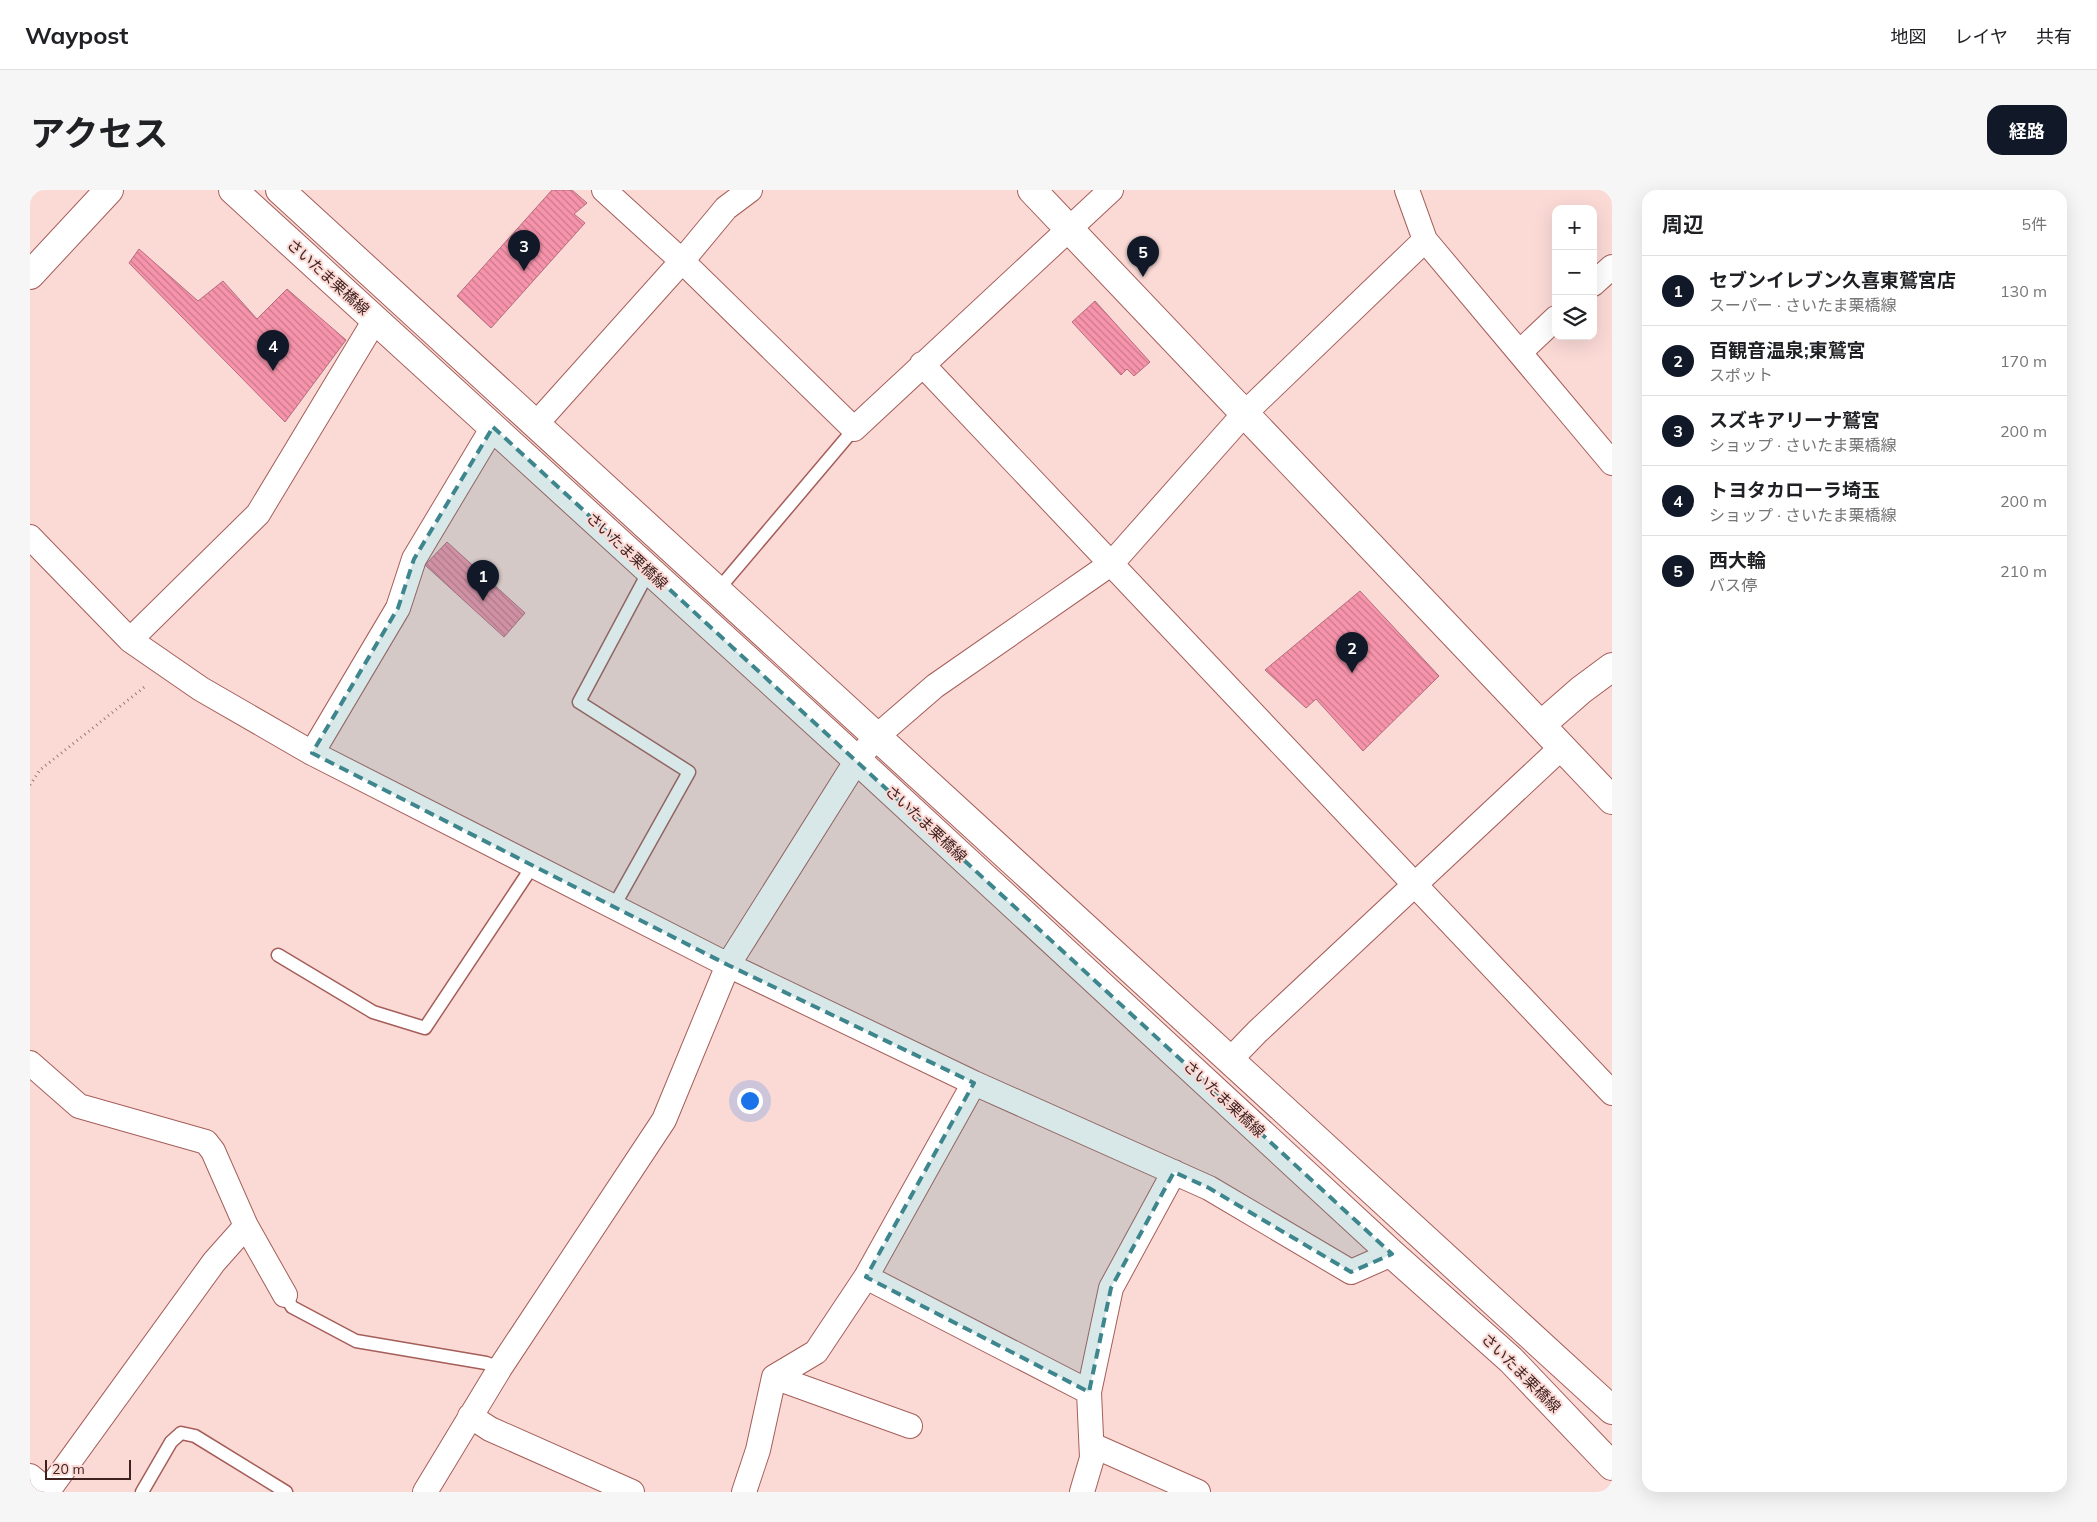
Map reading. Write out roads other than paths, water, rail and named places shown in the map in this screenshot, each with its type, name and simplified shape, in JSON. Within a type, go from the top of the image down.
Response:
[{"type":"main road","points":[[30,275],[109,190]]},
{"type":"main road","name":"さいたま栗橋線","points":[[233,190],[857,760],[1392,1254],[1510,1360],[1612,1466]]},
{"type":"main road","name":"さいたま栗橋線","points":[[280,190],[1612,1410]]},
{"type":"main road","points":[[1032,190],[1612,800]]},
{"type":"main road","points":[[1541,725],[1581,690],[1612,667]]},
{"type":"street","points":[[604,190],[682,261],[854,429],[1111,190]]},
{"type":"street","points":[[536,424],[682,261],[726,208],[750,190]]},
{"type":"street","points":[[1407,190],[1425,240],[1612,463]]},
{"type":"street","points":[[425,1492],[500,1368],[664,1120],[728,965],[857,760],[876,737],[935,686],[1112,564],[1244,414],[1425,240]]},
{"type":"street","points":[[1597,280],[1612,267]]},
{"type":"street","points":[[130,640],[258,514],[375,320]]},
{"type":"street","points":[[1520,352],[1552,322]]},
{"type":"street","points":[[922,364],[1612,1094]]},
{"type":"street","points":[[312,753],[398,608],[414,559],[493,427]]},
{"type":"street","points":[[30,537],[130,640],[201,689],[312,753],[534,864],[728,965],[974,1083],[1209,1188],[1351,1272],[1392,1254]]},
{"type":"street","points":[[1230,1061],[1257,1032],[1562,747]]},
{"type":"street","points":[[30,1063],[79,1106],[206,1142],[213,1151],[246,1226],[284,1295]]},
{"type":"street","points":[[744,1492],[758,1450],[774,1377],[816,1352],[866,1277],[974,1083]]},
{"type":"street","points":[[1082,1492],[1092,1458],[1088,1392],[1111,1288],[1174,1172]]},
{"type":"street","points":[[42,1486],[214,1262],[246,1226]]},
{"type":"street","points":[[866,1277],[1088,1392]]},
{"type":"street","points":[[774,1377],[910,1426]]},
{"type":"street","points":[[470,1416],[490,1429],[632,1492]]},
{"type":"street","points":[[1092,1445],[1198,1492]]},
{"type":"lane","points":[[717,591],[854,429]]},
{"type":"lane","points":[[614,906],[689,772],[579,702],[649,571]]},
{"type":"lane","points":[[278,955],[373,1012],[425,1028],[534,864]]},
{"type":"lane","points":[[284,1295],[292,1307],[356,1341],[486,1363],[500,1368]]},
{"type":"lane","points":[[142,1492],[171,1442],[181,1433],[195,1436],[286,1492]]},
{"type":"place","name":"スズキアリーナ鷲宮","points":[[524,271]]},
{"type":"place","name":"西大輪","points":[[1143,277]]},
{"type":"place","name":"トヨタカローラ埼玉","points":[[273,371]]},
{"type":"place","name":"セブンイレブン久喜東鷲宮店","points":[[483,601]]},
{"type":"place","name":"百観音温泉;東鷲宮","points":[[1352,673]]}]
